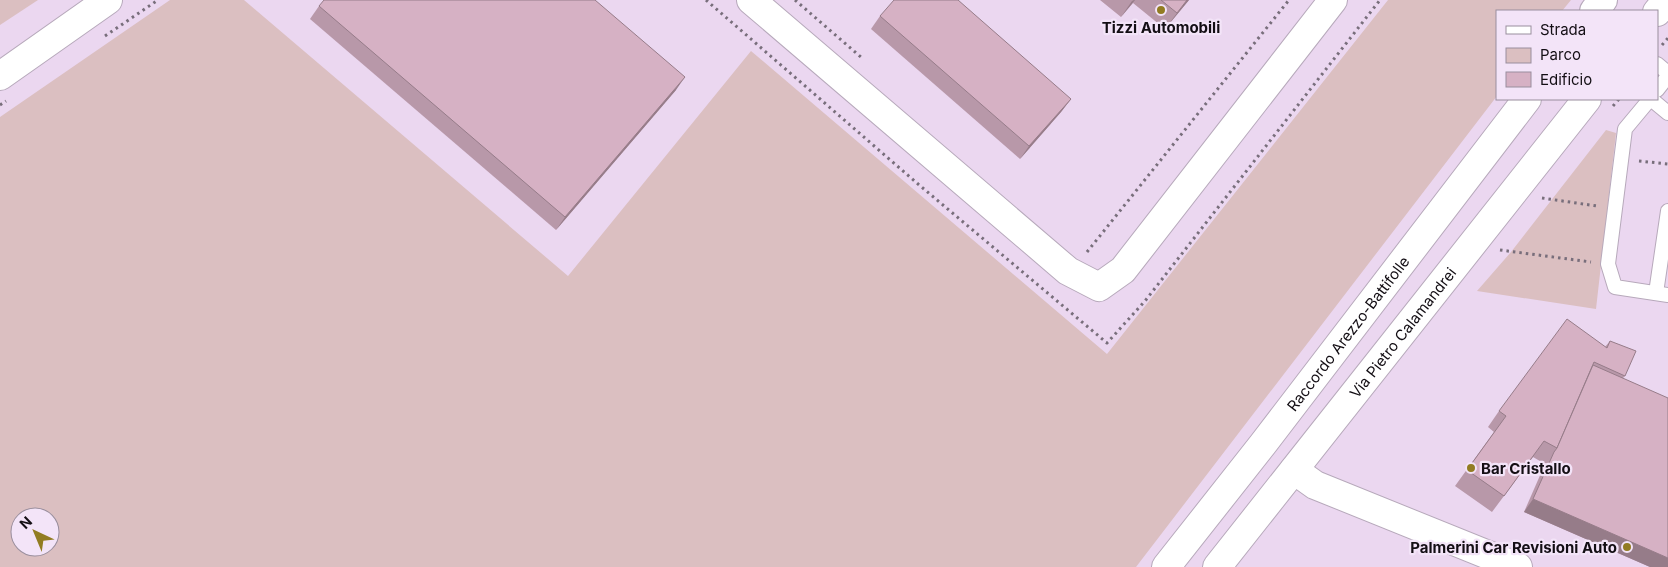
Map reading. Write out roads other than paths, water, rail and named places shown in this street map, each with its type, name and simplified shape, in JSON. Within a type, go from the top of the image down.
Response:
[{"type":"main road","points":[[0,76],[108,0]]},
{"type":"main road","points":[[751,0],[1068,271],[1099,287],[1123,270],[1333,0]]},
{"type":"main road","points":[[1595,10],[1603,0]]},
{"type":"main road","points":[[1658,11],[1666,0]]},
{"type":"main road","name":"Raccordo Arezzo-Battifolle","points":[[1166,567],[1263,444],[1526,100]]},
{"type":"main road","name":"Via Pietro Calamandrei","points":[[1217,567],[1586,100]]},
{"type":"main road","points":[[1294,470],[1315,485],[1518,567]]},
{"type":"lane","points":[[1658,65],[1668,74],[1658,89]]},
{"type":"lane","points":[[1668,113],[1648,102],[1626,129],[1608,264],[1615,287],[1662,294],[1668,211]]},
{"type":"place","name":"Tizzi Automobili","points":[[1161,10]]},
{"type":"place","name":"Bar Cristallo","points":[[1471,468]]},
{"type":"place","name":"Palmerini Car Revisioni Auto","points":[[1627,547]]}]
